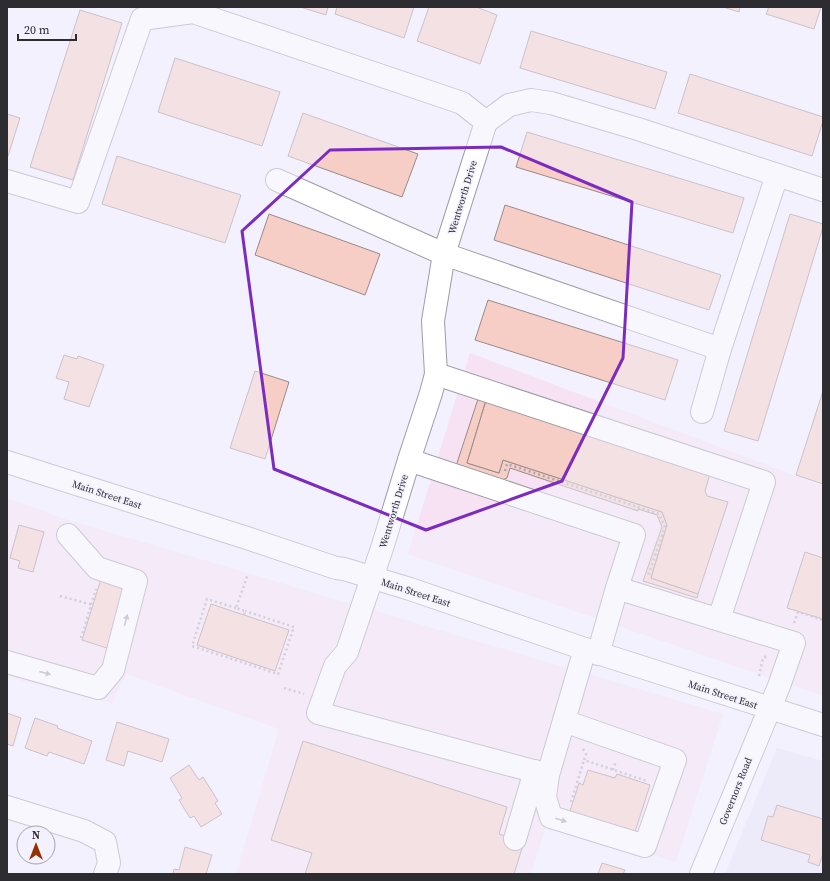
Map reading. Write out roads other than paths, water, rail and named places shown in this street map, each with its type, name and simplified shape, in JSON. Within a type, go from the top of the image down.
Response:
[{"type":"street","points":[[7,181],[78,202],[142,19],[193,12],[462,103],[486,122],[509,104],[531,100],[551,103],[638,128],[823,190]]},
{"type":"street","name":"Wentworth Drive","points":[[486,122],[444,254],[433,321],[436,374],[431,393],[383,545],[347,652],[335,666],[318,712],[542,773]]},
{"type":"street","points":[[702,412],[720,349],[777,175]]},
{"type":"street","points":[[277,180],[444,254],[720,349]]},
{"type":"street","points":[[436,374],[764,482],[719,619],[617,588]]},
{"type":"street","points":[[409,460],[634,536],[617,588],[592,652],[515,839]]},
{"type":"street","name":"Main Street East","points":[[7,462],[247,538],[336,568],[410,589],[592,652],[823,725]]},
{"type":"street","points":[[7,662],[98,688],[113,670],[136,581],[97,568],[68,536]]},
{"type":"street","name":"Governors Road","points":[[701,874],[769,709],[794,643],[719,619]]},
{"type":"street","points":[[542,773],[545,797],[551,817],[645,846],[675,760],[564,721]]},
{"type":"street","points":[[7,807],[84,831],[105,842],[107,869]]}]
